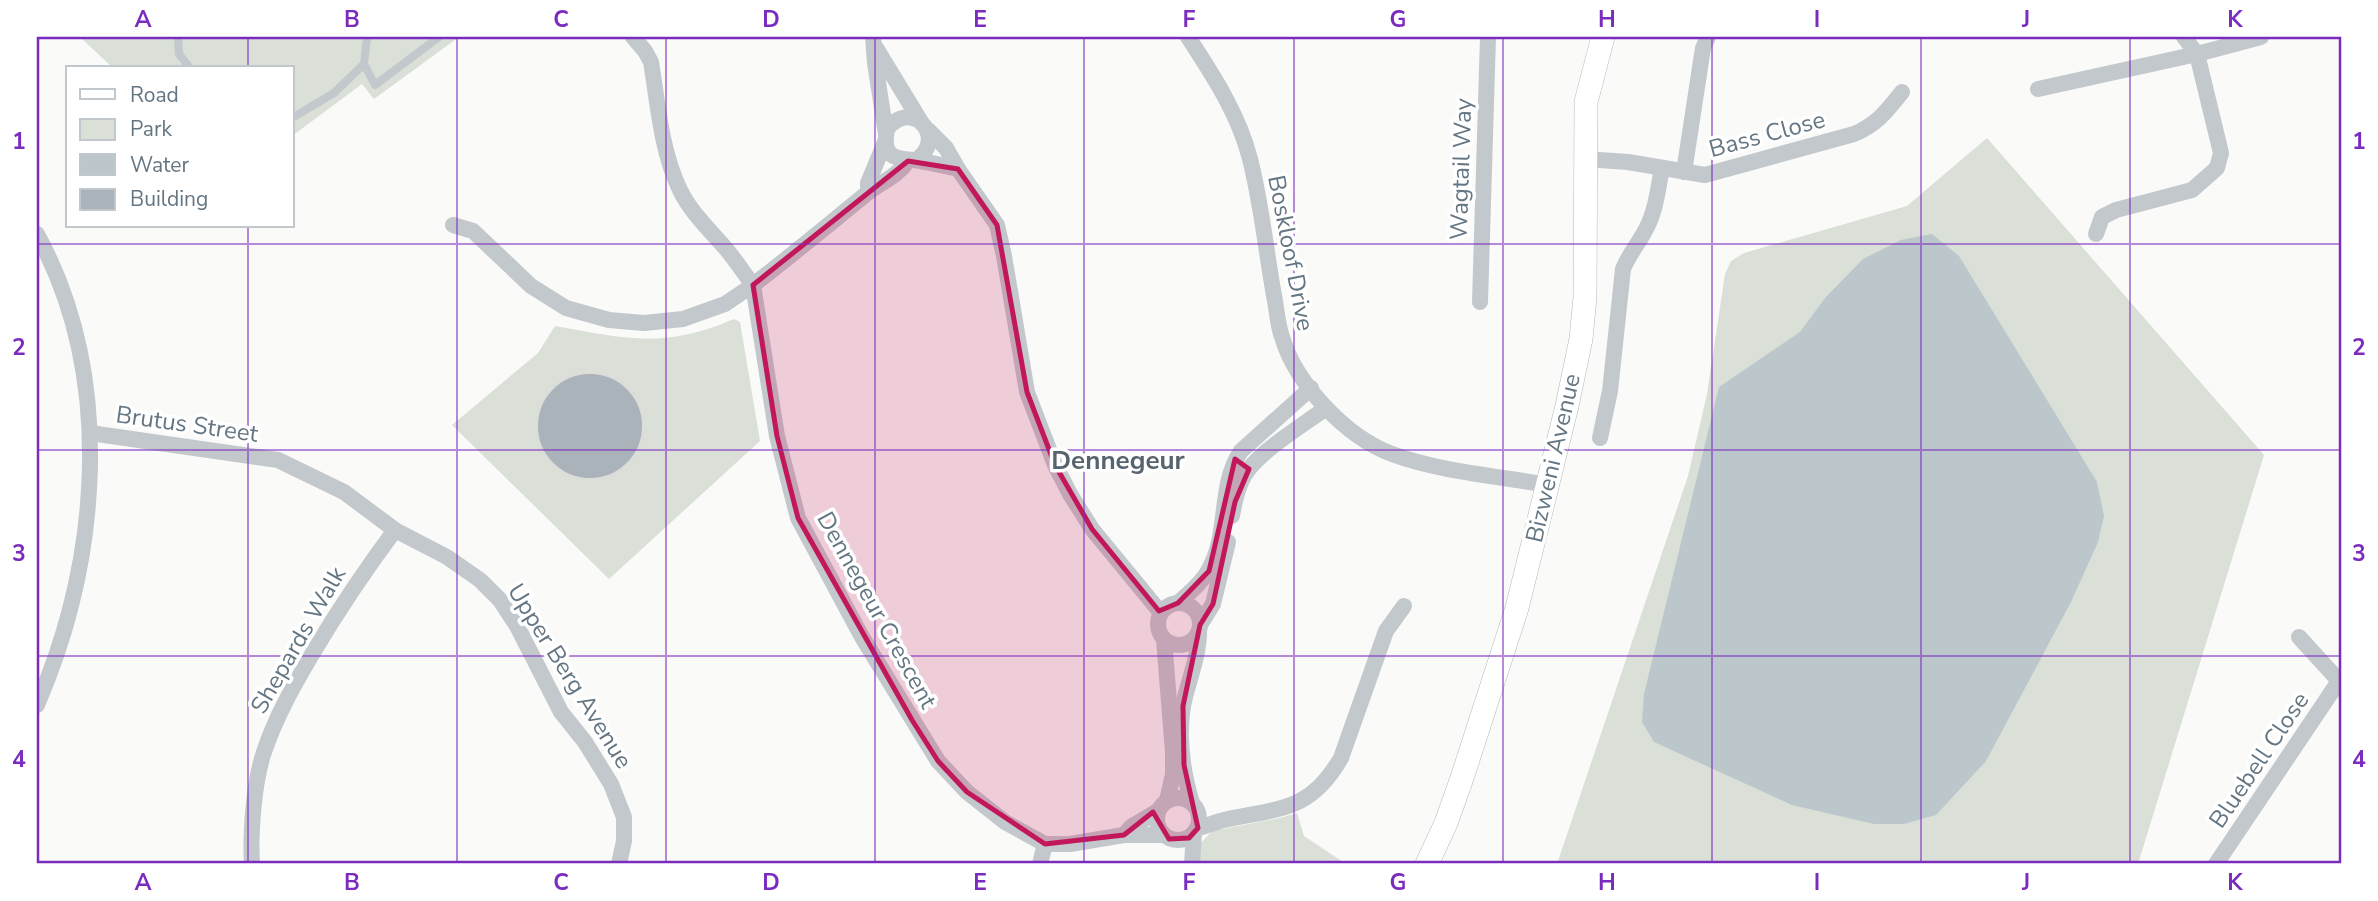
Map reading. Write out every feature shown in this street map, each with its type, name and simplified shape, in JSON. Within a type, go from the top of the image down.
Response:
[{"type":"street","points":[[633,37],[651,62],[667,150],[681,192],[697,217],[728,251],[753,285]]},
{"type":"street","name":"Boskloof Drive","points":[[1188,37],[1233,111],[1250,156],[1261,206],[1282,338],[1296,367],[1326,408],[1366,440],[1390,453],[1431,465],[1548,485]]},
{"type":"street","name":"Wagtail Way","points":[[1480,302],[1488,37]]},
{"type":"street","name":"Bizweni Avenue","points":[[1427,864],[1447,823],[1517,608],[1581,339],[1585,297],[1586,102],[1603,37]]},
{"type":"street","points":[[1685,172],[1703,48],[1708,37]]},
{"type":"street","points":[[2096,234],[2102,218],[2116,210],[2192,190],[2217,167],[2221,153],[2197,54],[2184,37]]},
{"type":"street","points":[[2038,89],[2261,37]]},
{"type":"street","points":[[453,225],[473,231],[531,286],[566,308],[609,320],[644,323],[683,319],[725,304],[831,225],[868,192],[923,155],[928,147],[930,139],[924,126],[874,41]]},
{"type":"street","points":[[874,41],[886,138],[893,156],[958,169]]},
{"type":"street","name":"Bass Close","points":[[1585,159],[1628,162],[1705,175],[1854,134],[1870,127],[1902,92]]},
{"type":"street","points":[[868,192],[868,183],[889,126],[896,120],[913,118],[946,148],[997,225],[1027,392],[1055,465],[1092,529],[1161,613]]},
{"type":"street","points":[[1600,438],[1610,391],[1623,269],[1655,209],[1662,167]]},
{"type":"street","points":[[37,234],[64,293],[78,343],[90,433],[82,556],[72,605],[37,705]]},
{"type":"street","name":"Dennegeur Crescent","points":[[753,285],[777,436],[791,495],[808,541],[937,761],[967,792],[1004,822],[1045,844]]},
{"type":"street","points":[[1164,639],[1170,644],[1184,645],[1190,642],[1213,604],[1241,482],[1241,451],[1311,388]]},
{"type":"street","points":[[1191,864],[1157,824],[1173,774],[1164,639],[1158,627],[1161,613],[1165,608],[1178,603],[1209,571],[1217,551],[1228,482],[1242,464],[1282,440],[1326,408]]},
{"type":"street","points":[[1270,424],[1282,440]]},
{"type":"street","name":"Brutus Street","points":[[90,433],[278,460]]},
{"type":"street","name":"Upper Berg Avenue","points":[[278,460],[344,492],[395,530],[447,557],[480,580],[500,600],[517,626],[561,712],[585,742],[611,784],[624,817],[624,841],[619,864]]},
{"type":"street","name":"Shepards Walk","points":[[252,864],[256,796],[263,754],[280,711],[364,570],[395,530]]},
{"type":"street","points":[[1178,603],[1191,606],[1199,618],[1200,628],[1199,646],[1183,706],[1182,722],[1184,765],[1199,822],[1191,864]]},
{"type":"street","points":[[1040,864],[1045,844],[1070,844],[1124,835],[1189,838],[1196,831],[1223,821],[1281,809],[1315,791],[1330,776],[1340,758],[1386,631],[1404,606]]},
{"type":"street","name":"Bluebell Close","points":[[2216,864],[2340,682],[2299,637]]},
{"type":"street","points":[[1124,835],[1131,827],[1180,798],[1223,821]]},
{"type":"lane","points":[[178,37],[178,54],[188,66]]},
{"type":"lane","points":[[367,37],[364,64],[375,85],[439,37]]},
{"type":"lane","points":[[294,117],[334,93],[364,64]]},
{"type":"highlighted area","points":[[908,161],[958,169],[997,225],[1027,392],[1055,465],[1092,529],[1159,611],[1178,603],[1209,571],[1235,459],[1249,469],[1235,502],[1213,604],[1200,625],[1183,706],[1184,765],[1198,828],[1189,838],[1169,839],[1153,812],[1124,835],[1045,844],[967,792],[938,761],[912,720],[798,518],[777,436],[753,285]]},
{"type":"green space","points":[[80,37],[459,37],[374,99],[362,84],[294,135],[294,66],[111,66]]},
{"type":"green space","points":[[1987,138],[2264,455],[2138,864],[1557,864],[1688,476],[1707,394],[1725,274],[1731,261],[1744,253],[1907,206]]},
{"type":"green space","points":[[734,319],[740,322],[760,441],[609,579],[452,425],[538,353],[555,326],[645,339],[687,335]]},
{"type":"green space","points":[[1297,813],[1304,836],[1346,864],[1197,864],[1201,843],[1212,831]]},
{"type":"water","points":[[1932,234],[1959,256],[2097,482],[2104,516],[2098,542],[2071,602],[1986,761],[1936,815],[1904,824],[1874,824],[1792,805],[1654,742],[1642,722],[1644,694],[1719,387],[1800,332],[1825,298],[1863,259],[1901,240]]},
{"type":"building","points":[[590,373],[610,377],[627,389],[639,406],[643,426],[639,446],[627,463],[610,475],[590,479],[570,475],[553,463],[541,446],[537,426],[541,406],[553,389],[570,377]]},
{"type":"district","name":"Dennegeur","points":[[1118,460]]}]
